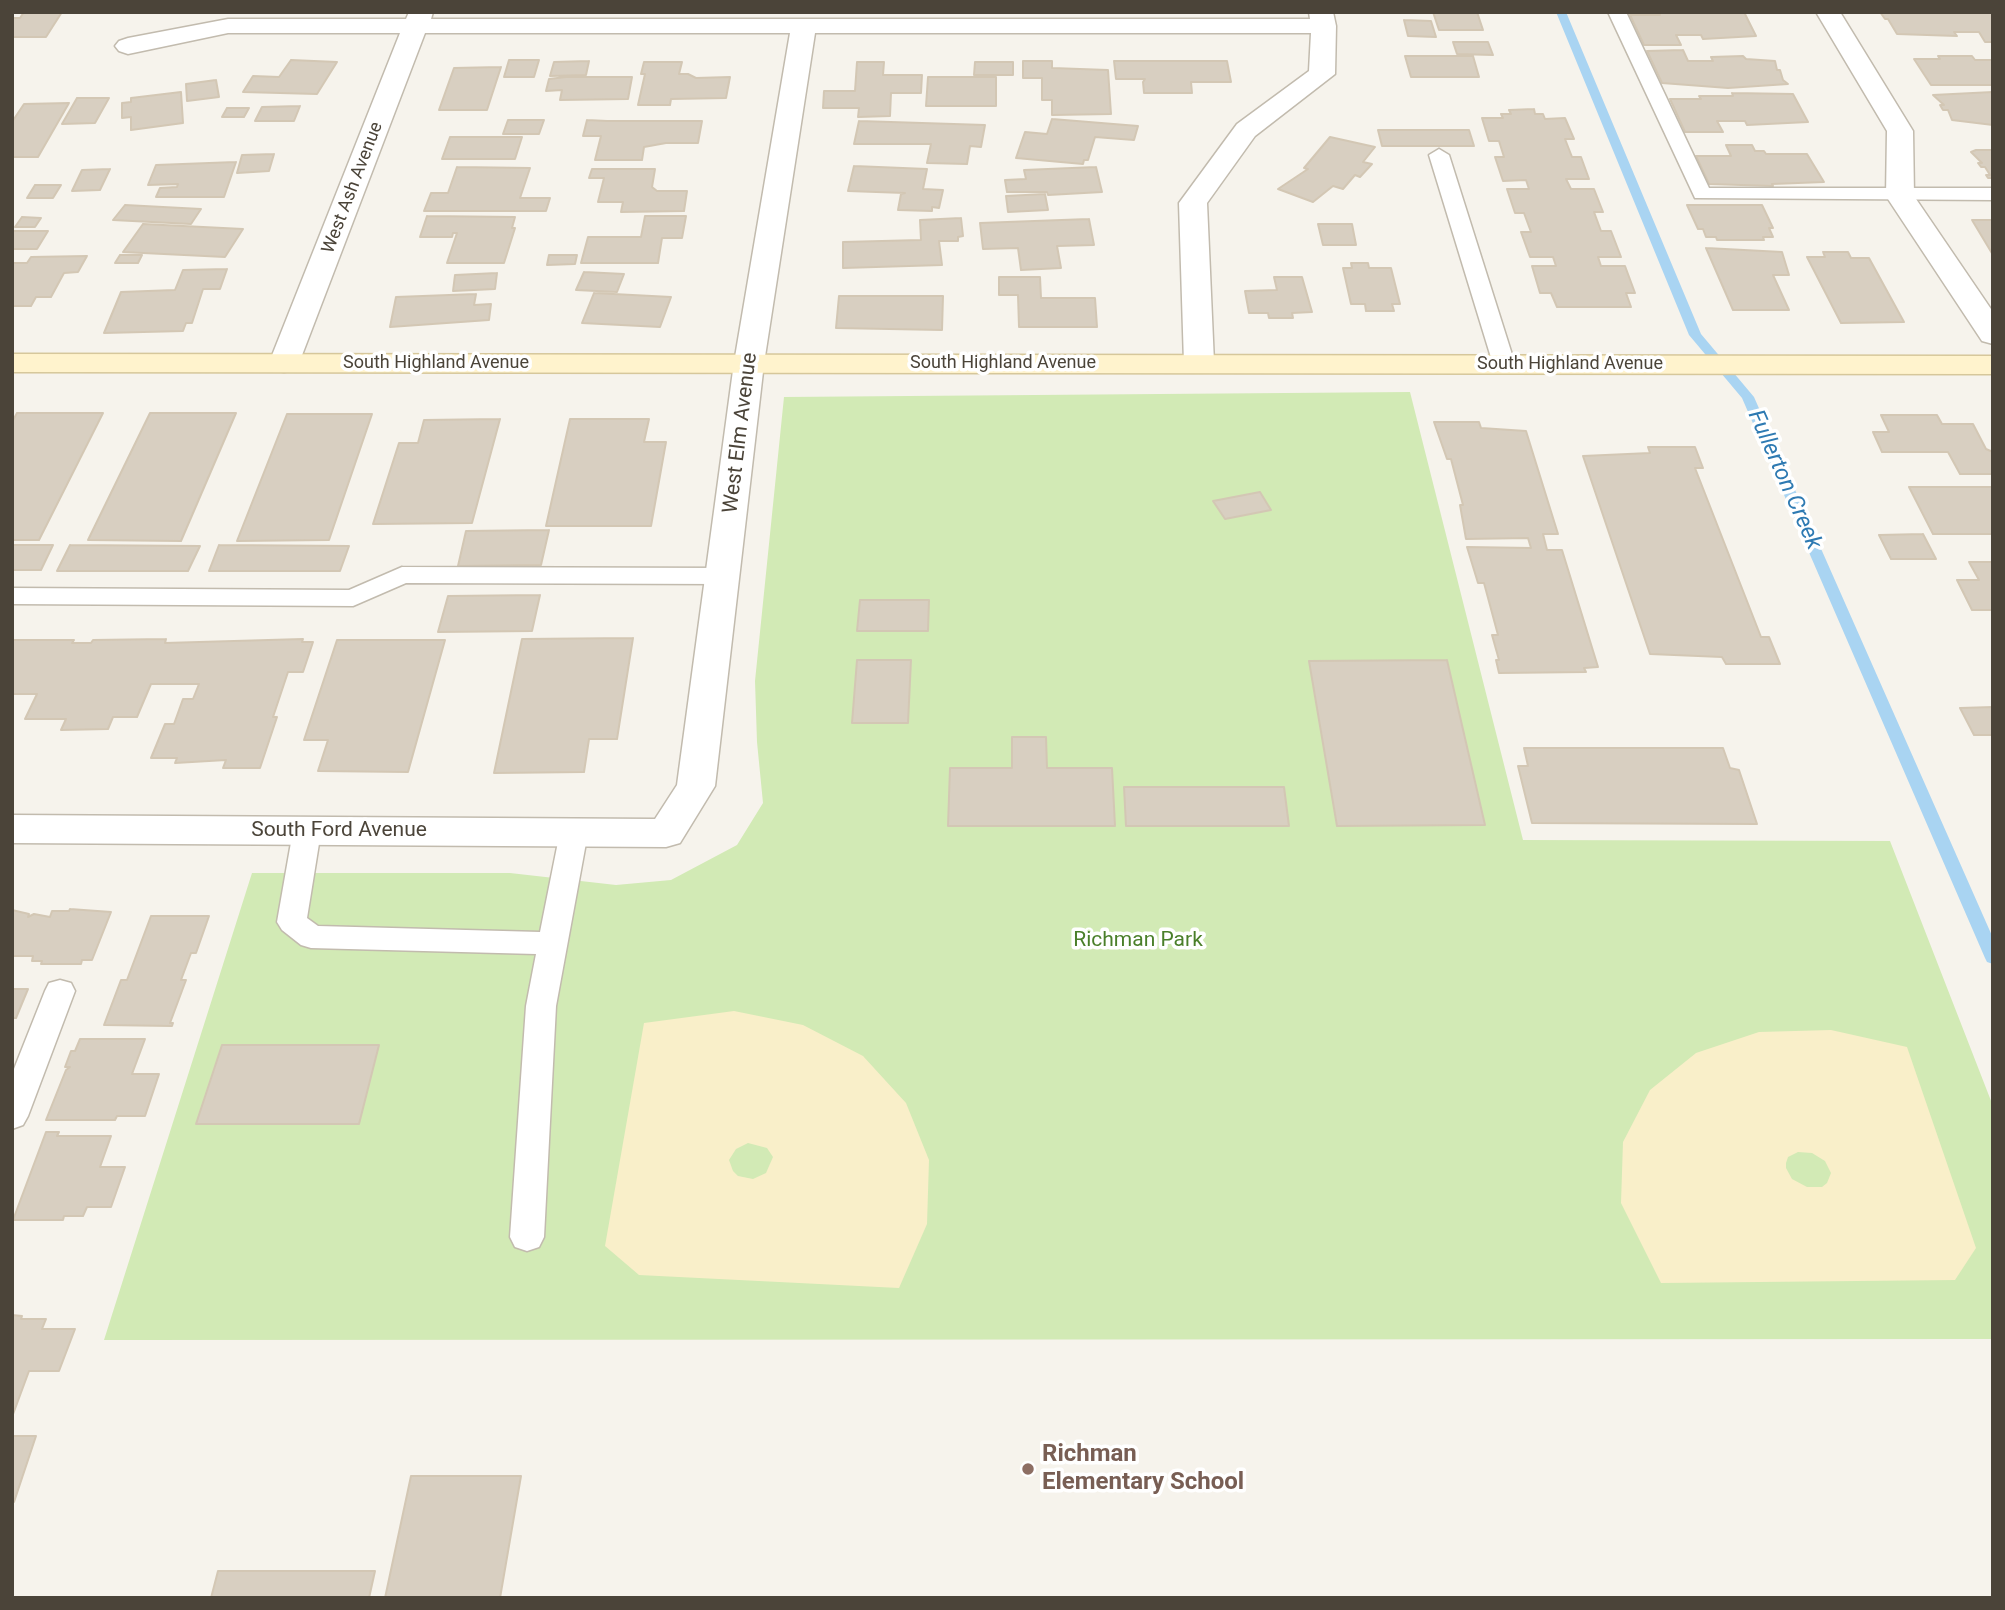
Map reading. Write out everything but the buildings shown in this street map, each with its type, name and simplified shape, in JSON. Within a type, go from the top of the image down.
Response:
[{"type":"street","points":[[1828,12],[1900,131],[1900,196],[1993,335]]},
{"type":"street","points":[[128,46],[228,26],[419,18],[804,27],[1323,19],[1322,74],[1246,130],[1193,202],[1199,363]]},
{"type":"street","name":"West Ash Avenue","points":[[284,363],[419,18]]},
{"type":"street","name":"West Elm Avenue","points":[[666,832],[696,786],[724,576],[748,363],[804,27]]},
{"type":"street","name":"South Highland Avenue","points":[[12,363],[1993,365]]},
{"type":"street","name":"South Ford Avenue","points":[[12,829],[666,832]]},
{"type":"lane","points":[[1617,12],[1702,194],[1993,194]]},
{"type":"lane","points":[[1439,155],[1504,364]]},
{"type":"lane","points":[[12,596],[353,598],[402,575],[724,576]]},
{"type":"lane","points":[[307,831],[292,922],[311,936],[553,943]]},
{"type":"lane","points":[[527,1237],[541,1006],[574,832]]},
{"type":"lane","points":[[12,1116],[60,991]]},
{"type":"green space","name":"Richman Park","points":[[1410,392],[1523,840],[1890,841],[1993,1106],[1993,1339],[104,1340],[252,873],[510,873],[616,885],[671,880],[737,845],[763,803],[755,681],[784,397]]},
{"type":"sand","points":[[734,1011],[803,1025],[863,1056],[906,1103],[929,1160],[927,1224],[899,1288],[639,1275],[605,1246],[644,1023]],"holes":[[[748,1143],[767,1148],[773,1157],[766,1173],[753,1179],[738,1176],[733,1171],[729,1160],[736,1149]]]},
{"type":"sand","points":[[1831,1030],[1907,1047],[1976,1248],[1955,1280],[1661,1283],[1621,1203],[1623,1142],[1650,1090],[1696,1053],[1759,1032]],"holes":[[[1798,1152],[1812,1153],[1825,1161],[1831,1173],[1822,1187],[1807,1187],[1792,1179],[1786,1168],[1788,1157]]]},
{"type":"waterway","name":"Fullerton Creek","points":[[1561,12],[1695,335],[1748,397],[1993,958]]},
{"type":"place","name":"Richman Elementary School","points":[[1028,1469]]}]
